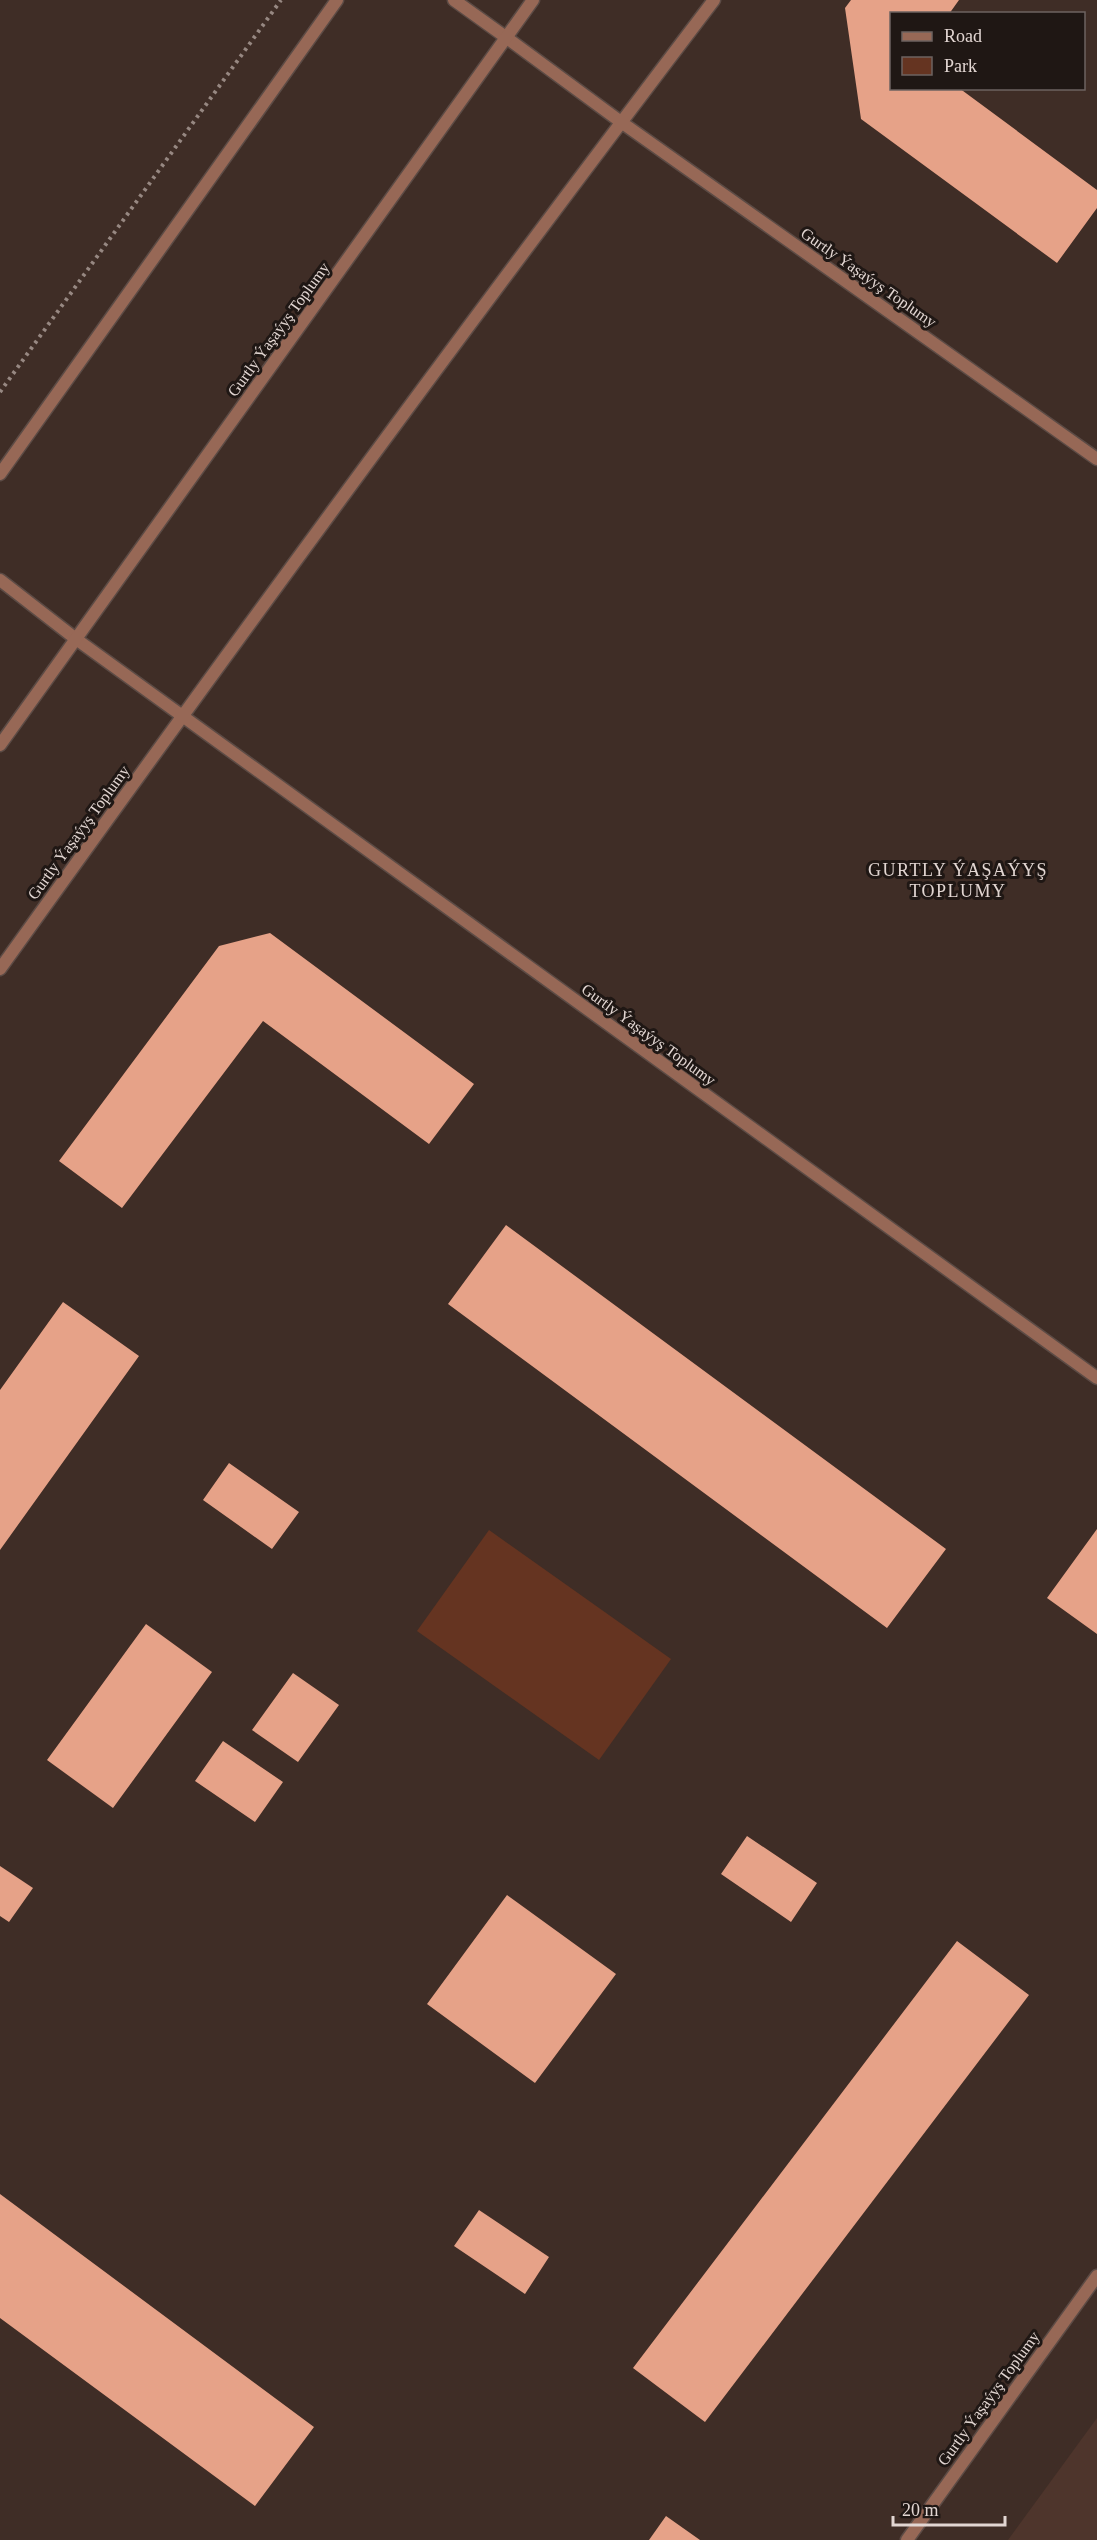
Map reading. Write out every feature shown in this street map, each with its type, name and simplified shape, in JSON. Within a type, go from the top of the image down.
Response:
[{"type":"street","points":[[0,474],[337,0]]},
{"type":"street","points":[[454,0],[507,38]]},
{"type":"street","name":"Gurtly Ýaşaýyş Toplumy","points":[[0,745],[533,0]]},
{"type":"street","name":"Gurtly Ýaşaýyş Toplumy","points":[[0,969],[182,715],[714,0]]},
{"type":"street","name":"Gurtly Ýaşaýyş Toplumy","points":[[507,38],[621,122],[1097,459]]},
{"type":"street","points":[[0,580],[76,639]]},
{"type":"street","name":"Gurtly Ýaşaýyş Toplumy","points":[[76,639],[1097,1378]]},
{"type":"street","name":"Gurtly Ýaşaýyş Toplumy","points":[[907,2540],[1097,2276]]},
{"type":"path","points":[[0,392],[281,0]]},
{"type":"shaded area","points":[[1097,2418],[1097,2540],[1008,2540]]},
{"type":"green space","points":[[489,1530],[671,1659],[599,1760],[417,1631]]},
{"type":"building","points":[[851,0],[959,0],[950,12],[890,12],[890,90],[962,90],[1097,190],[1097,208],[1057,263],[861,119],[845,8]]},
{"type":"building","points":[[270,933],[474,1084],[429,1144],[263,1021],[122,1208],[59,1161],[219,946]]},
{"type":"building","points":[[506,1225],[946,1549],[887,1628],[448,1304]]},
{"type":"building","points":[[63,1302],[139,1356],[0,1550],[0,1390]]},
{"type":"building","points":[[229,1463],[299,1512],[272,1549],[203,1500]]},
{"type":"building","points":[[1097,1529],[1097,1634],[1047,1598]]},
{"type":"building","points":[[146,1624],[212,1672],[113,1808],[47,1760]]},
{"type":"building","points":[[293,1673],[339,1705],[298,1762],[252,1730]]},
{"type":"building","points":[[223,1741],[283,1782],[255,1822],[195,1781]]},
{"type":"building","points":[[747,1836],[817,1883],[791,1922],[721,1874]]},
{"type":"building","points":[[0,1866],[33,1888],[9,1922],[0,1916]]},
{"type":"building","points":[[507,1895],[616,1974],[535,2083],[427,2004]]},
{"type":"building","points":[[957,1941],[1029,1995],[705,2422],[633,2368]]},
{"type":"building","points":[[0,2194],[314,2427],[255,2506],[0,2318]]},
{"type":"building","points":[[479,2210],[549,2257],[525,2294],[454,2246]]},
{"type":"building","points":[[666,2516],[700,2540],[649,2540]]},
{"type":"district","name":"GURTLY ÝAŞAÝYŞ TOPLUMY","points":[[958,880]]}]
